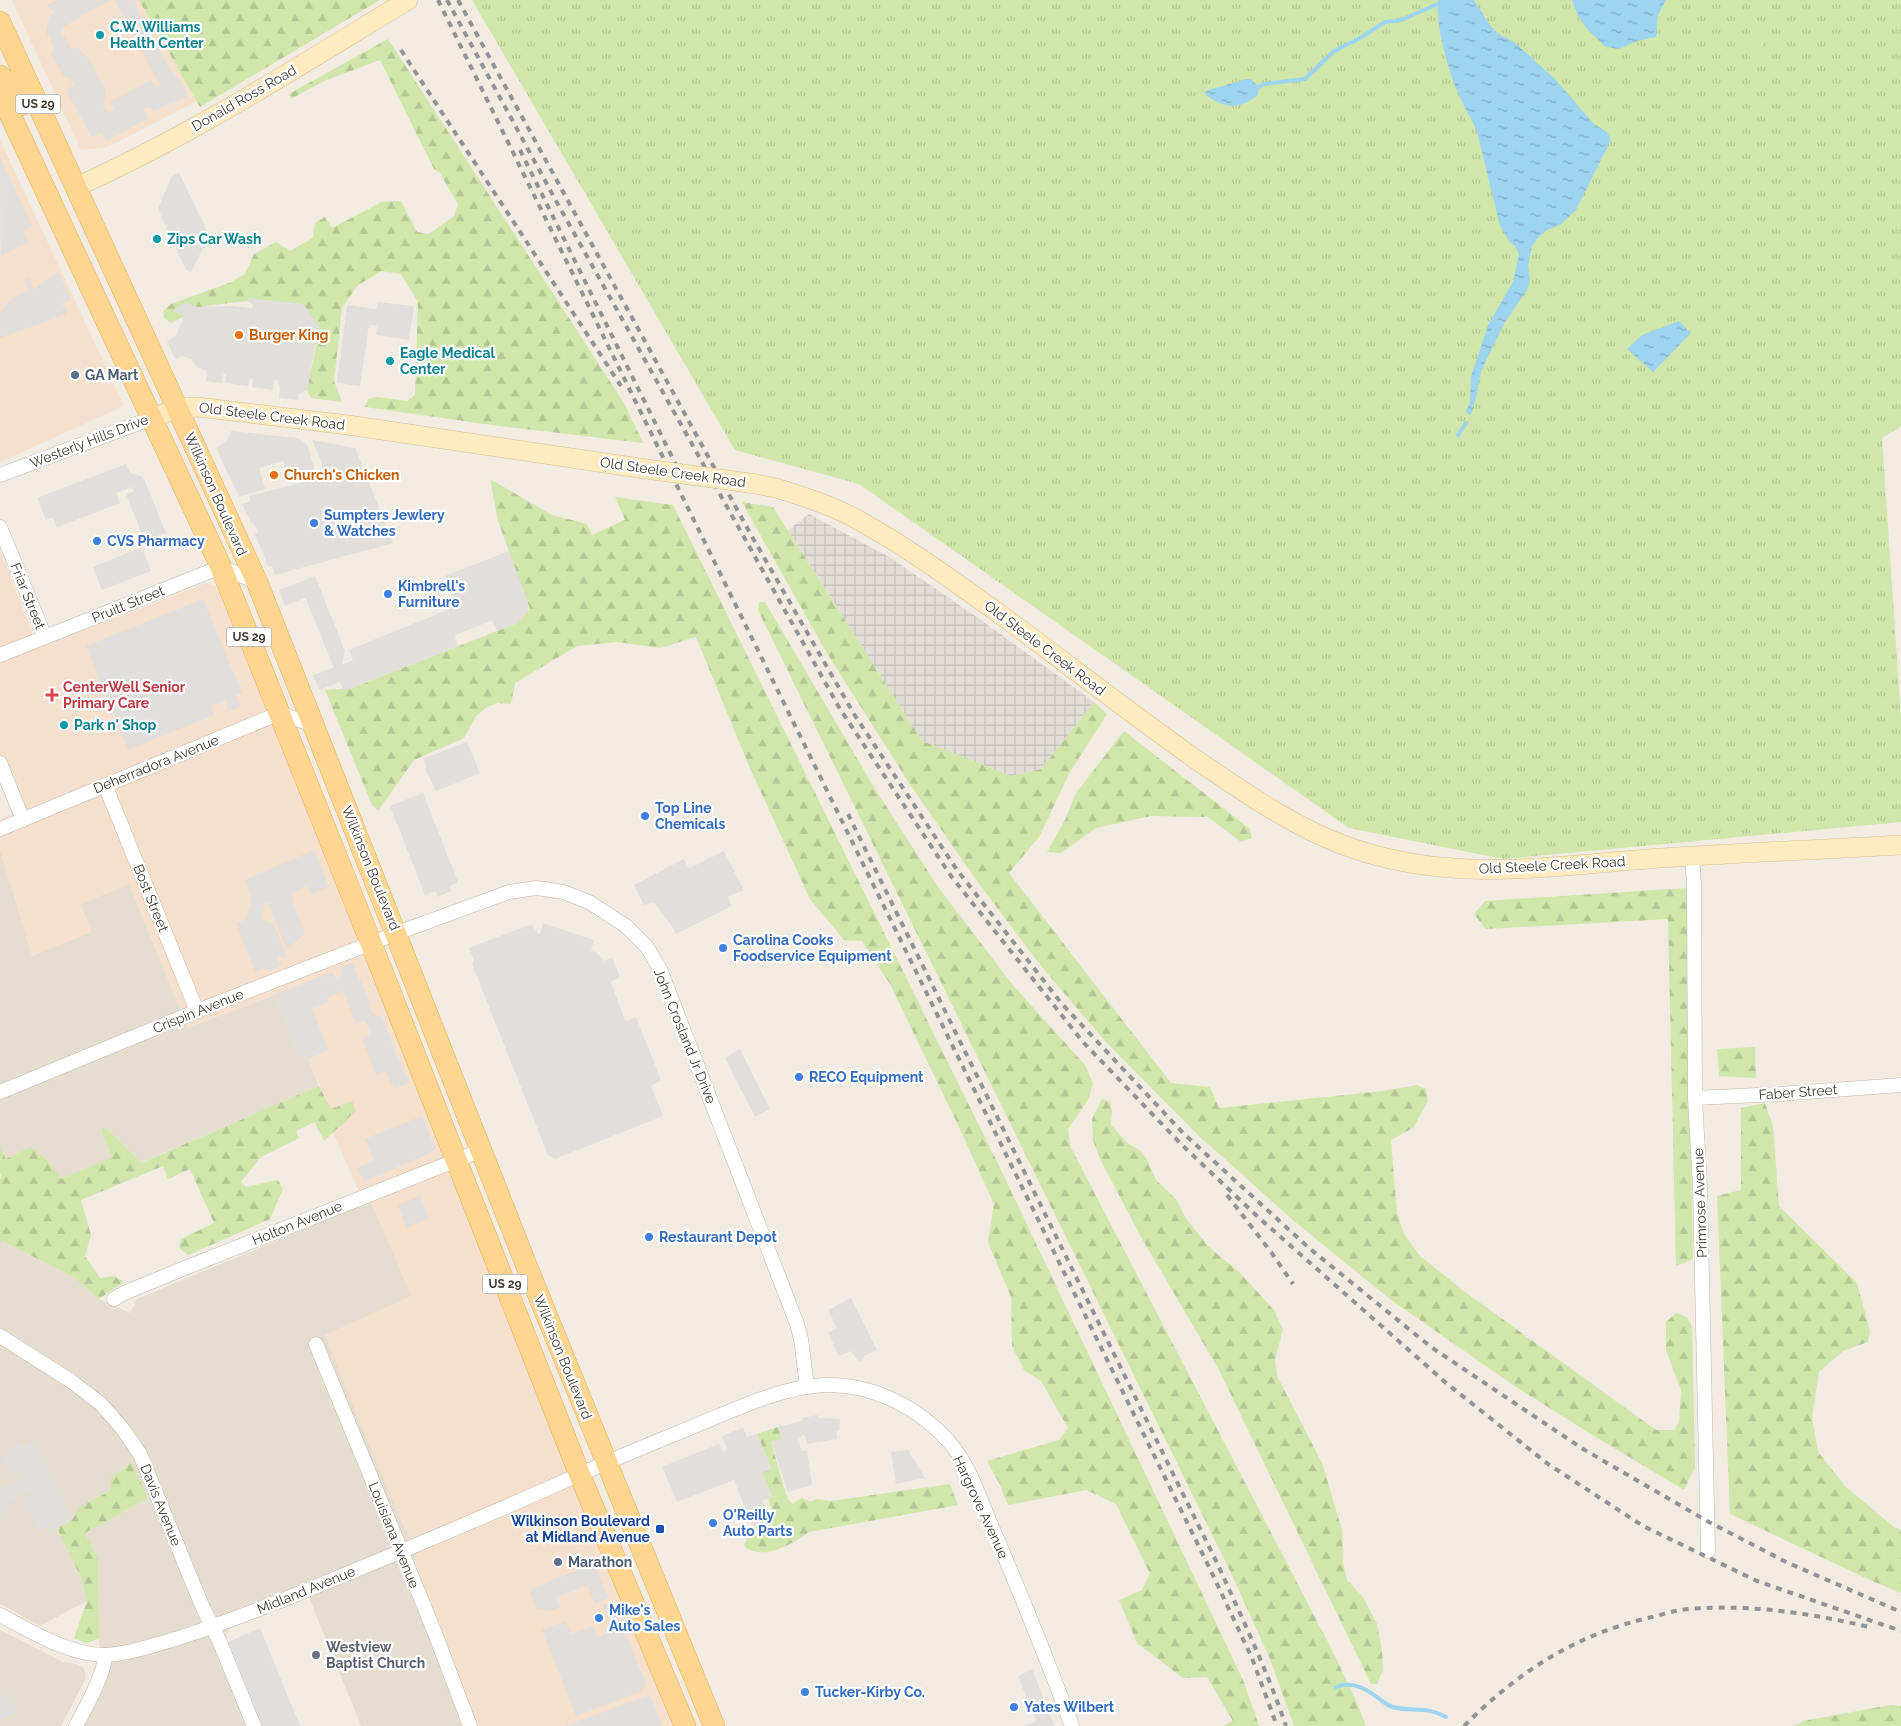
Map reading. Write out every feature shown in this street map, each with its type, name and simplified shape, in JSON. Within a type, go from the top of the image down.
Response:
[{"type":"main road","name":"Donald Ross Road","points":[[76,187],[178,136],[270,85],[408,0]]},
{"type":"main road","name":"Wilkinson Boulevard","points":[[0,22],[257,582],[606,1462],[714,1726]]},
{"type":"main road","points":[[0,76],[9,84],[23,109],[57,179],[66,187],[76,187]]},
{"type":"main road","name":"Wilkinson Boulevard","points":[[0,94],[221,567],[580,1473],[685,1726]]},
{"type":"main road","name":"Old Steele Creek Road","points":[[178,408],[198,407],[348,425],[756,484],[810,498],[842,511],[909,550],[974,595],[1170,741],[1284,817],[1346,846],[1403,862],[1466,870],[1494,871],[1692,856],[1901,845]]},
{"type":"main road","name":"Westerly Hills Drive","points":[[152,418],[178,408]]},
{"type":"street","name":"Westerly Hills Drive","points":[[0,475],[152,418]]},
{"type":"street","name":"Friar Street","points":[[0,527],[45,637]]},
{"type":"street","points":[[221,567],[257,582]]},
{"type":"street","name":"Pruitt Street","points":[[0,655],[221,567]]},
{"type":"street","points":[[280,713],[313,725]]},
{"type":"street","name":"Deherradora Avenue","points":[[0,829],[280,713]]},
{"type":"street","points":[[0,763],[22,820]]},
{"type":"street","name":"Bost Street","points":[[104,785],[197,1011]]},
{"type":"street","name":"Primrose Avenue","points":[[1692,856],[1694,885],[1695,1098],[1700,1188],[1708,1551]]},
{"type":"street","name":"John Crosland Jr Drive","points":[[397,933],[508,892],[536,888],[563,892],[589,902],[626,926],[647,947],[660,969],[797,1324],[801,1339],[807,1387]]},
{"type":"street","name":"Crispin Avenue","points":[[0,1092],[197,1011],[397,933]]},
{"type":"street","name":"Faber Street","points":[[1695,1098],[1901,1085]]},
{"type":"street","name":"Holton Avenue","points":[[114,1299],[170,1274],[482,1150]]},
{"type":"street","name":"Davis Avenue","points":[[0,1336],[101,1404],[122,1428],[140,1454],[203,1608],[227,1656],[254,1726]]},
{"type":"street","name":"Louisiana Avenue","points":[[316,1344],[470,1726]]},
{"type":"street","name":"Hargrove Avenue","points":[[606,1462],[766,1398],[798,1388],[826,1385],[859,1387],[885,1396],[908,1408],[930,1423],[952,1444],[968,1473],[995,1534],[1072,1726]]},
{"type":"street","name":"Midland Avenue","points":[[0,1615],[57,1644],[84,1652],[106,1655],[140,1649],[213,1627],[401,1551],[606,1462]]},
{"type":"street","points":[[76,1726],[98,1685],[106,1655]]},
{"type":"shaded area","points":[[12,0],[139,0],[197,101],[108,147],[81,150]]},
{"type":"shaded area","points":[[57,0],[110,0],[60,29],[71,48],[78,48],[88,58],[105,88],[106,94],[103,105],[106,111],[113,111],[114,109],[110,102],[151,80],[156,88],[160,85],[115,0],[135,0],[138,12],[155,41],[159,43],[161,54],[174,75],[179,79],[188,96],[154,111],[149,107],[143,109],[149,118],[106,141],[101,132],[92,137],[66,90],[74,85],[70,78],[64,76],[51,55],[55,48],[46,32],[50,15],[54,11],[46,6]]},
{"type":"shaded area","points":[[0,140],[124,406],[0,462]]},
{"type":"shaded area","points":[[0,157],[32,226],[24,231],[28,243],[1,256]]},
{"type":"shaded area","points":[[179,173],[214,245],[203,248],[191,272],[186,270],[158,209],[171,177]]},
{"type":"shaded area","points":[[59,273],[71,299],[62,304],[67,314],[0,338],[0,312],[11,299],[28,290],[24,280],[28,278],[35,289],[51,276]]},
{"type":"shaded area","points":[[247,298],[303,304],[319,326],[307,390],[299,394],[298,400],[279,398],[280,389],[277,379],[274,381],[273,390],[252,387],[253,379],[250,377],[248,386],[226,383],[226,373],[223,375],[222,383],[206,381],[207,371],[198,367],[191,359],[182,356],[175,359],[167,341],[176,336],[183,319],[182,315],[172,311],[186,302],[197,307],[232,306],[252,308],[253,305]]},
{"type":"shaded area","points":[[377,302],[414,306],[409,340],[376,335],[377,326],[369,325],[360,386],[337,383],[347,305],[375,309]]},
{"type":"shaded area","points":[[231,431],[298,438],[308,446],[316,475],[289,482],[283,461],[259,468],[265,489],[239,497],[216,448],[226,442]]},
{"type":"shaded area","points":[[312,440],[355,448],[393,543],[275,575],[272,566],[268,566],[255,534],[258,532],[254,524],[251,523],[242,504],[251,501],[249,496],[310,480],[315,481],[323,477],[321,461]]},
{"type":"shaded area","points":[[126,464],[130,473],[141,476],[144,479],[166,533],[145,541],[126,494],[134,491],[131,487],[116,493],[120,503],[57,527],[53,517],[46,520],[37,498]]},
{"type":"shaded area","points":[[809,514],[891,558],[981,620],[1094,702],[1041,769],[1012,776],[922,741],[788,530]]},
{"type":"shaded area","points":[[142,547],[151,571],[102,590],[93,567]]},
{"type":"shaded area","points":[[0,550],[38,648],[206,583],[216,586],[675,1726],[479,1726],[415,1565],[417,1556],[325,1335],[411,1296],[371,1201],[357,1188],[333,1132],[356,1111],[352,1102],[331,1110],[308,1059],[298,1054],[274,995],[188,1028],[129,884],[81,904],[91,932],[32,956],[0,849],[0,820],[12,814],[0,784]]},
{"type":"shaded area","points":[[509,551],[530,609],[518,623],[497,631],[492,620],[456,635],[458,646],[344,691],[340,682],[319,690],[313,675],[333,668],[333,666],[306,599],[304,598],[285,606],[279,590],[315,576],[345,651],[342,663],[344,664],[353,660],[349,650],[457,606],[445,576]]},
{"type":"shaded area","points":[[203,599],[242,693],[235,695],[241,707],[229,711],[225,700],[211,706],[214,715],[128,750],[86,646]]},
{"type":"shaded area","points":[[467,742],[480,773],[436,791],[425,769],[426,766],[423,759]]},
{"type":"shaded area","points":[[423,793],[458,882],[449,886],[451,891],[438,897],[435,891],[425,895],[390,806]]},
{"type":"shaded area","points":[[0,849],[32,956],[91,932],[80,904],[129,884],[188,1028],[274,995],[298,1054],[308,1059],[319,1086],[140,1163],[106,1128],[101,1131],[112,1157],[61,1179],[51,1164],[6,1159],[0,1147]]},
{"type":"shaded area","points":[[314,850],[329,887],[311,895],[307,886],[292,893],[292,900],[305,933],[287,950],[268,902],[265,902],[261,919],[274,925],[287,958],[278,956],[280,966],[268,971],[266,968],[255,972],[236,924],[246,919],[251,902],[251,895],[245,880]]},
{"type":"shaded area","points":[[724,851],[744,891],[728,897],[732,906],[676,934],[655,904],[644,905],[634,885],[684,859],[690,868]]},
{"type":"shaded area","points":[[543,923],[594,940],[591,951],[596,952],[604,961],[612,958],[620,977],[611,983],[625,1020],[636,1017],[661,1080],[651,1086],[663,1116],[555,1159],[548,1155],[472,964],[474,960],[469,948],[532,924],[538,934],[541,932]]},
{"type":"shaded area","points":[[352,963],[370,1002],[371,1011],[377,1016],[382,1016],[397,1058],[409,1083],[394,1089],[386,1072],[376,1075],[362,1038],[371,1034],[365,1020],[356,1024],[343,991],[327,997],[328,1002],[312,1008],[328,1050],[306,1060],[298,1054],[274,995],[333,972],[337,980],[342,975],[342,967]]},
{"type":"shaded area","points":[[740,1049],[770,1109],[755,1117],[725,1058]]},
{"type":"shaded area","points":[[422,1116],[435,1148],[432,1152],[363,1182],[357,1168],[374,1161],[365,1139]]},
{"type":"shaded area","points":[[420,1196],[429,1218],[406,1227],[398,1205]]},
{"type":"shaded area","points":[[371,1201],[412,1297],[325,1335],[417,1556],[415,1565],[479,1726],[361,1726],[309,1597],[229,1629],[227,1634],[226,1639],[260,1726],[83,1726],[104,1689],[99,1639],[98,1559],[85,1533],[148,1498],[110,1491],[80,1507],[72,1520],[57,1528],[81,1577],[87,1601],[40,1626],[0,1604],[0,1245],[2,1241],[72,1276],[99,1299],[130,1313],[137,1299]]},
{"type":"shaded area","points":[[851,1298],[877,1350],[864,1356],[864,1359],[859,1362],[851,1351],[839,1356],[828,1333],[837,1328],[828,1310]]},
{"type":"shaded area","points":[[817,1415],[819,1418],[840,1419],[839,1430],[836,1431],[837,1439],[807,1444],[805,1435],[802,1435],[799,1439],[801,1451],[807,1450],[812,1485],[788,1492],[771,1442],[782,1438],[778,1427]]},
{"type":"shaded area","points":[[743,1428],[747,1437],[757,1434],[771,1469],[762,1472],[772,1497],[762,1501],[767,1512],[763,1523],[753,1527],[734,1480],[677,1502],[662,1467],[719,1444],[723,1453],[727,1449],[722,1436]]},
{"type":"shaded area","points":[[33,1441],[72,1520],[51,1531],[47,1527],[39,1531],[24,1502],[31,1498],[32,1494],[27,1491],[9,1502],[0,1521],[0,1487],[11,1486],[23,1479],[23,1475],[19,1473],[12,1477],[2,1458],[11,1452],[10,1448],[20,1442],[23,1447]]},
{"type":"shaded area","points":[[908,1450],[925,1478],[896,1484],[891,1452]]},
{"type":"shaded area","points":[[594,1563],[608,1598],[595,1604],[587,1585],[556,1598],[560,1607],[550,1611],[537,1609],[529,1590]]},
{"type":"shaded area","points":[[612,1602],[645,1681],[645,1687],[639,1692],[576,1716],[542,1630],[565,1621],[571,1634],[593,1626],[597,1637],[613,1632],[603,1605]]},
{"type":"shaded area","points":[[260,1628],[300,1726],[262,1726],[228,1642]]},
{"type":"shaded area","points":[[0,1630],[63,1662],[73,1663],[84,1668],[86,1678],[61,1726],[0,1726]]},
{"type":"shaded area","points":[[1032,1669],[1054,1726],[1025,1726],[1036,1721],[1018,1676]]},
{"type":"shaded area","points":[[5,1692],[16,1712],[0,1720],[0,1695]]},
{"type":"shaded area","points":[[650,1695],[662,1725],[565,1726]]},
{"type":"green space","points":[[139,0],[380,0],[200,107]]},
{"type":"green space","points":[[472,0],[1901,0],[1901,426],[1882,438],[1901,719],[1901,822],[1503,859],[1349,828],[859,484],[735,450]]},
{"type":"green space","points":[[1757,30],[1763,34],[1762,48],[1757,58],[1748,56],[1746,45],[1751,34]]},
{"type":"green space","points":[[388,39],[624,403],[643,443],[499,426],[365,407],[368,399],[378,397],[407,401],[415,395],[418,302],[401,274],[381,271],[357,286],[342,308],[334,381],[342,402],[311,398],[307,390],[319,332],[310,316],[291,305],[246,301],[205,306],[171,323],[164,318],[163,311],[171,304],[229,283],[245,274],[254,254],[276,242],[290,251],[313,238],[315,223],[325,217],[332,228],[382,202],[401,201],[417,232],[429,234],[454,216],[458,204],[439,172],[434,169],[380,60],[324,81],[291,99],[289,94]]},
{"type":"green space","points":[[490,479],[552,515],[587,524],[592,535],[625,520],[615,497],[673,505],[1002,1172],[1243,1680],[1259,1726],[1223,1726],[1233,1721],[1207,1677],[1183,1678],[1137,1643],[1119,1600],[1142,1590],[1150,1574],[1116,1504],[1086,1490],[1008,1505],[987,1461],[1059,1440],[1068,1428],[1041,1381],[1024,1370],[1012,1346],[1011,1297],[988,1242],[994,1204],[890,984],[862,941],[844,940],[810,899],[749,766],[696,637],[661,648],[617,642],[577,646],[515,683],[511,704],[498,703],[487,707],[476,716],[464,738],[414,760],[378,811],[372,805],[325,690],[352,688],[518,623],[530,609],[498,521]]},
{"type":"green space","points":[[742,502],[773,507],[922,741],[1012,776],[1041,769],[1094,702],[1107,714],[1070,772],[1039,837],[1009,873],[1171,1083],[1210,1087],[1219,1108],[1383,1091],[1417,1085],[1426,1089],[1428,1101],[1413,1128],[1391,1140],[1397,1213],[1404,1234],[1419,1255],[1465,1292],[1656,1430],[1674,1430],[1679,1422],[1681,1390],[1666,1350],[1666,1322],[1676,1313],[1687,1317],[1692,1326],[1695,1467],[1684,1490],[1516,1387],[1391,1300],[1294,1221],[1199,1136],[1105,1041],[1041,966],[977,881],[911,786],[825,650]]},
{"type":"green space","points":[[759,602],[765,602],[875,789],[938,887],[1012,984],[1085,1065],[1093,1083],[1088,1100],[1068,1129],[1070,1146],[1331,1648],[1366,1726],[1294,1726],[1270,1659],[1232,1575],[758,610]]},
{"type":"green space","points":[[1124,731],[1250,829],[1252,838],[1241,842],[1208,817],[1151,816],[1096,828],[1061,853],[1047,852],[1065,820],[1076,793]]},
{"type":"green space","points":[[1687,888],[1693,1259],[1676,1266],[1668,919],[1486,929],[1474,914],[1485,901]]},
{"type":"green space","points":[[1755,1047],[1756,1078],[1719,1076],[1717,1049]]},
{"type":"green space","points":[[319,1086],[331,1109],[352,1101],[356,1111],[324,1141],[314,1122],[296,1131],[299,1138],[261,1157],[241,1182],[246,1187],[278,1180],[283,1189],[270,1219],[188,1255],[179,1248],[181,1239],[214,1223],[190,1169],[168,1179],[163,1166],[81,1200],[91,1235],[85,1256],[100,1278],[114,1276],[124,1282],[99,1299],[72,1276],[2,1241],[0,1245],[0,1179],[2,1178],[0,1173],[0,1147],[6,1159],[31,1147],[51,1164],[61,1179],[112,1157],[101,1130],[106,1128],[141,1163]]},
{"type":"green space","points":[[1102,1099],[1110,1102],[1112,1112],[1111,1125],[1127,1143],[1141,1151],[1156,1180],[1177,1200],[1185,1217],[1208,1246],[1240,1273],[1274,1310],[1283,1330],[1275,1359],[1277,1376],[1322,1463],[1342,1530],[1343,1563],[1347,1580],[1363,1597],[1377,1624],[1383,1670],[1377,1684],[1371,1684],[1219,1370],[1141,1237],[1100,1159],[1093,1140],[1092,1119]]},
{"type":"green space","points":[[1765,1103],[1773,1126],[1779,1206],[1857,1283],[1870,1331],[1868,1342],[1843,1351],[1819,1372],[1812,1417],[1818,1452],[1846,1487],[1894,1527],[1901,1530],[1901,1593],[1730,1514],[1717,1196],[1741,1190],[1741,1108]]},
{"type":"green space","points":[[778,1427],[782,1439],[771,1442],[787,1498],[792,1504],[802,1498],[811,1502],[816,1499],[831,1501],[950,1484],[958,1505],[809,1532],[795,1542],[768,1552],[751,1550],[744,1546],[749,1535],[753,1529],[763,1523],[767,1512],[772,1510],[768,1499],[772,1497],[762,1472],[771,1468],[757,1434]]},
{"type":"green space","points":[[132,1463],[148,1498],[85,1533],[98,1559],[99,1639],[86,1643],[74,1638],[87,1601],[81,1577],[57,1528],[72,1520],[80,1507],[110,1491],[111,1478]]},
{"type":"green space","points":[[1891,1705],[1901,1706],[1901,1726],[1793,1726],[1808,1720]]},
{"type":"water","points":[[1438,0],[1474,0],[1492,28],[1500,35],[1514,42],[1555,79],[1594,124],[1607,132],[1611,140],[1576,210],[1560,225],[1547,230],[1532,246],[1528,266],[1530,280],[1527,290],[1505,322],[1481,371],[1471,415],[1466,410],[1470,403],[1471,376],[1488,325],[1513,282],[1519,254],[1500,226],[1477,132],[1451,76],[1441,35]]},
{"type":"water","points":[[1572,0],[1666,0],[1658,15],[1656,37],[1637,41],[1619,49],[1606,47],[1587,29],[1578,16]]},
{"type":"water","points":[[1251,79],[1259,87],[1258,95],[1245,103],[1232,106],[1225,105],[1218,103],[1205,94],[1206,91]]},
{"type":"water","points":[[1679,321],[1691,333],[1653,372],[1627,349],[1642,335]]},
{"type":"waterway","points":[[1259,87],[1264,84],[1305,79],[1334,51],[1362,37],[1385,22],[1401,20],[1438,4],[1442,7]]},
{"type":"waterway","points":[[1458,435],[1466,423]]},
{"type":"waterway","points":[[1336,1687],[1355,1685],[1392,1707],[1432,1711],[1446,1717]]},
{"type":"railway","points":[[438,0],[1210,1569],[1252,1658],[1277,1726]]},
{"type":"railway","points":[[447,0],[555,199],[840,709],[951,876],[1083,1042],[1182,1145],[1258,1217],[1445,1382],[1548,1464],[1643,1526],[1757,1581],[1901,1631]]},
{"type":"railway","points":[[458,0],[750,533],[854,714],[957,870],[1062,1004],[1184,1134],[1309,1248],[1431,1347],[1583,1449],[1707,1521],[1786,1562],[1901,1612]]},
{"type":"railway","points":[[401,50],[621,386]]},
{"type":"railway","points":[[520,150],[680,473]]},
{"type":"railway","points":[[848,814],[1218,1565],[1262,1664],[1286,1726]]},
{"type":"railway","points":[[1227,1195],[1293,1284]]},
{"type":"railway","points":[[1464,1726],[1527,1672],[1573,1645],[1624,1624],[1670,1612],[1712,1608],[1757,1609],[1802,1614],[1869,1627]]},
{"type":"place","name":"C.W. Williams Health Center","points":[[100,35]]},
{"type":"place","name":"Zips Car Wash","points":[[157,239]]},
{"type":"place","name":"Burger King","points":[[239,335]]},
{"type":"place","name":"Eagle Medical Center","points":[[390,361]]},
{"type":"place","name":"GA Mart","points":[[75,375]]},
{"type":"place","name":"Church's Chicken","points":[[274,475]]},
{"type":"place","name":"Sumpters Jewlery & Watches","points":[[314,523]]},
{"type":"place","name":"CVS Pharmacy","points":[[97,541]]},
{"type":"place","name":"Kimbrell's Furniture","points":[[388,594]]},
{"type":"place","name":"CenterWell Senior Primary Care","points":[[52,695]]},
{"type":"place","name":"Park n' Shop","points":[[64,725]]},
{"type":"place","name":"Top Line Chemicals","points":[[645,816]]},
{"type":"place","name":"Carolina Cooks Foodservice Equipment","points":[[723,948]]},
{"type":"place","name":"RECO Equipment","points":[[799,1077]]},
{"type":"place","name":"Restaurant Depot","points":[[649,1237]]},
{"type":"place","name":"O'Reilly Auto Parts","points":[[713,1523]]},
{"type":"place","name":"Wilkinson Boulevard at Midland Avenue","points":[[660,1529]]},
{"type":"place","name":"Marathon","points":[[558,1562]]},
{"type":"place","name":"Mike's Auto Sales","points":[[599,1618]]},
{"type":"place","name":"Westview Baptist Church","points":[[316,1655]]},
{"type":"place","name":"Tucker-Kirby Co.","points":[[805,1692]]},
{"type":"place","name":"Yates Wilbert","points":[[1014,1707]]}]
